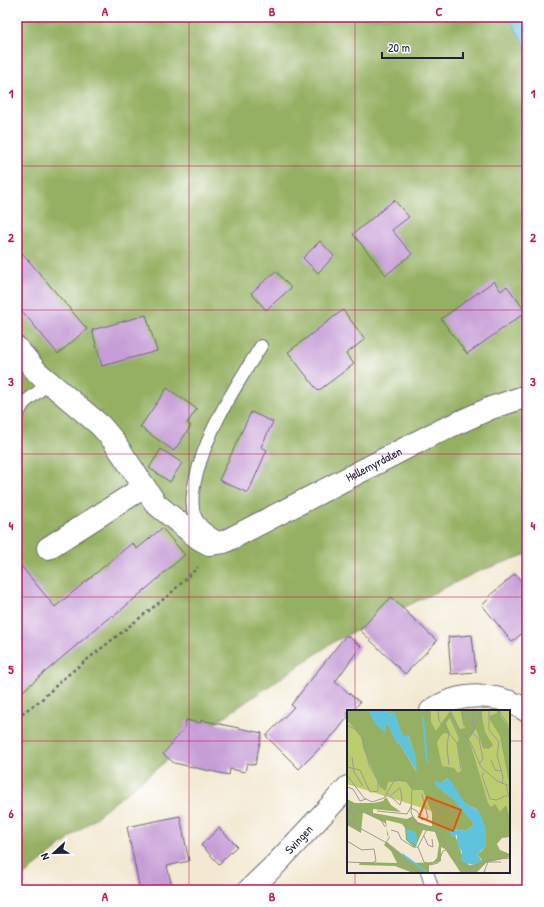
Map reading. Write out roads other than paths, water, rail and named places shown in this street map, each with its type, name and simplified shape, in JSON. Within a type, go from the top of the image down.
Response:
[{"type":"street","name":"Hellemyrdalen","points":[[17,348],[36,372],[101,426],[113,440],[156,504],[198,538],[209,544],[224,542],[433,434],[490,408],[527,396]]},
{"type":"street","points":[[48,548],[144,487]]},
{"type":"street","points":[[432,710],[436,707],[464,696],[478,696],[492,697],[516,704],[527,712]]},
{"type":"street","name":"Svingen","points":[[249,890],[277,863],[347,788]]},
{"type":"lane","points":[[224,542],[202,528],[194,514],[192,498],[199,462],[210,434],[225,405],[261,346]]},
{"type":"lane","points":[[17,415],[24,404],[49,383]]},
{"type":"lane","points":[[427,873],[433,890]]},
{"type":"water","points":[[508,17],[527,17],[527,48]]}]
